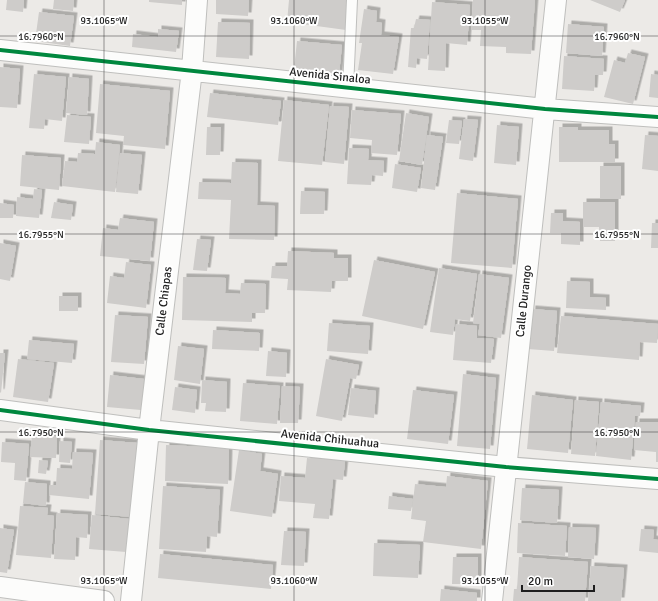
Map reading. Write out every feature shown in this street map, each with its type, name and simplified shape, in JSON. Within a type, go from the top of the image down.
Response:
[{"type":"street","name":"Calle Chiapas","points":[[131,601],[149,430],[192,70],[197,0]]},
{"type":"street","name":"Calle Durango","points":[[492,601],[556,0]]},
{"type":"street","name":"Avenida Sinaloa","points":[[0,50],[545,109],[658,117]]},
{"type":"street","name":"Avenida Chihuahua","points":[[0,410],[149,430],[506,467],[658,479]]},
{"type":"street","points":[[0,587],[104,601]]},
{"type":"lane","points":[[348,88],[352,0]]},
{"type":"building","points":[[7,0],[24,0],[23,12],[6,10]]},
{"type":"building","points":[[54,0],[74,0],[73,11],[53,9]]},
{"type":"building","points":[[149,0],[182,0],[182,5],[149,2]]},
{"type":"building","points":[[216,0],[249,0],[248,16],[216,14]]},
{"type":"building","points":[[289,0],[349,0],[346,30],[287,22]]},
{"type":"building","points":[[473,0],[535,0],[531,54],[506,53],[506,47],[480,46],[481,30],[471,30]]},
{"type":"building","points":[[590,0],[625,0],[620,12]]},
{"type":"building","points":[[432,2],[470,5],[467,45],[446,43],[445,71],[428,70]]},
{"type":"building","points":[[364,9],[377,11],[376,22],[382,23],[381,35],[399,37],[393,74],[358,70],[362,43],[359,43]]},
{"type":"building","points":[[39,12],[74,16],[70,46],[35,41]]},
{"type":"building","points":[[416,19],[430,20],[427,59],[417,58],[416,68],[408,67],[411,28],[414,28]]},
{"type":"building","points":[[218,22],[250,23],[249,59],[216,57]]},
{"type":"building","points":[[568,24],[604,27],[602,56],[566,53]]},
{"type":"building","points":[[158,29],[179,31],[176,52],[132,47],[133,34],[158,37]]},
{"type":"building","points":[[297,41],[342,45],[339,74],[294,69]]},
{"type":"building","points":[[628,53],[645,57],[633,104],[604,97],[614,60],[625,63]]},
{"type":"building","points":[[564,56],[604,59],[603,75],[595,75],[594,91],[562,89]]},
{"type":"building","points":[[0,67],[20,69],[17,108],[0,107]]},
{"type":"building","points":[[34,74],[66,77],[62,121],[45,119],[44,129],[29,128]]},
{"type":"building","points":[[651,74],[658,75],[658,98],[649,97]]},
{"type":"building","points":[[69,77],[89,79],[87,115],[66,113]]},
{"type":"building","points":[[100,84],[170,91],[165,149],[123,145],[124,136],[96,133]]},
{"type":"building","points":[[210,93],[281,101],[278,125],[207,117]]},
{"type":"building","points":[[284,100],[329,105],[322,165],[278,161]]},
{"type":"building","points":[[330,106],[349,107],[344,164],[325,162]]},
{"type":"building","points":[[352,110],[401,114],[397,155],[371,153],[372,140],[350,138]]},
{"type":"building","points":[[406,113],[429,117],[422,165],[399,161]]},
{"type":"building","points":[[67,115],[91,117],[89,144],[64,142]]},
{"type":"building","points":[[464,119],[478,120],[473,161],[459,159]]},
{"type":"building","points":[[449,120],[462,121],[459,144],[446,143]]},
{"type":"building","points":[[497,125],[519,127],[516,165],[494,163]]},
{"type":"building","points":[[207,127],[221,127],[220,155],[206,155]]},
{"type":"building","points":[[559,127],[578,127],[578,130],[609,130],[609,144],[615,144],[615,162],[559,162]]},
{"type":"building","points":[[427,135],[443,137],[435,190],[421,188]]},
{"type":"building","points":[[645,135],[658,136],[658,171],[642,169]]},
{"type":"building","points":[[96,142],[120,145],[115,192],[62,186],[65,161],[77,162],[78,153],[95,154]]},
{"type":"building","points":[[349,148],[369,149],[368,160],[384,161],[383,176],[372,175],[371,185],[347,184]]},
{"type":"building","points":[[120,153],[142,155],[138,194],[116,192]]},
{"type":"building","points":[[22,155],[61,158],[59,190],[20,186]]},
{"type":"building","points":[[232,162],[258,163],[257,205],[275,206],[274,240],[229,239],[231,200],[198,199],[199,182],[231,183]]},
{"type":"building","points":[[395,164],[421,168],[417,192],[392,188]]},
{"type":"building","points":[[600,166],[621,166],[621,199],[600,199]]},
{"type":"building","points":[[34,189],[42,190],[39,218],[16,216],[17,197],[33,199]]},
{"type":"building","points":[[301,191],[325,192],[324,214],[300,214]]},
{"type":"building","points":[[457,193],[518,199],[512,268],[451,263]]},
{"type":"building","points":[[54,202],[73,205],[71,220],[51,218]]},
{"type":"building","points":[[583,202],[615,202],[615,241],[600,241],[599,227],[583,227]]},
{"type":"building","points":[[0,203],[14,205],[13,218],[0,218]]},
{"type":"building","points":[[551,213],[563,213],[563,221],[580,222],[580,245],[561,244],[561,233],[550,233]]},
{"type":"building","points":[[120,218],[154,222],[150,261],[100,256],[103,228],[118,230]]},
{"type":"building","points":[[652,223],[658,223],[658,248],[651,248]]},
{"type":"building","points":[[197,239],[211,240],[207,271],[193,270]]},
{"type":"building","points":[[0,243],[16,246],[10,281],[0,279]]},
{"type":"building","points":[[288,251],[334,253],[334,258],[348,258],[348,281],[332,281],[331,292],[287,290],[288,279],[271,278],[272,266],[287,266]]},
{"type":"building","points":[[374,260],[435,272],[423,329],[362,316]]},
{"type":"building","points":[[126,262],[151,265],[146,308],[107,303],[110,276],[124,278]]},
{"type":"building","points":[[439,268],[477,274],[470,321],[455,319],[453,335],[430,332]]},
{"type":"building","points":[[479,274],[509,278],[501,338],[478,335],[480,324],[473,323]]},
{"type":"building","points":[[183,277],[226,278],[225,293],[240,294],[241,283],[266,284],[265,313],[252,313],[252,322],[182,320]]},
{"type":"building","points":[[567,281],[590,282],[590,297],[606,298],[606,310],[566,308]]},
{"type":"building","points":[[59,296],[78,296],[78,311],[59,311]]},
{"type":"building","points":[[532,309],[557,311],[554,351],[528,349]]},
{"type":"building","points":[[115,315],[148,317],[144,364],[111,362]]},
{"type":"building","points":[[561,316],[658,324],[657,343],[640,342],[639,360],[557,353]]},
{"type":"building","points":[[329,323],[370,326],[368,354],[327,351]]},
{"type":"building","points":[[456,324],[477,326],[477,338],[494,339],[491,363],[453,360]]},
{"type":"building","points":[[213,330],[260,333],[259,351],[212,349]]},
{"type":"building","points":[[29,340],[74,344],[72,363],[27,359]]},
{"type":"building","points":[[178,346],[204,349],[200,384],[174,380]]},
{"type":"building","points":[[268,351],[287,353],[286,377],[266,376]]},
{"type":"building","points":[[0,353],[5,353],[1,393],[0,392]]},
{"type":"building","points":[[18,359],[54,363],[48,402],[13,397]]},
{"type":"building","points":[[326,359],[359,365],[356,379],[350,378],[342,421],[316,416]]},
{"type":"building","points":[[463,374],[496,378],[490,449],[457,446]]},
{"type":"building","points":[[110,375],[144,379],[141,410],[107,407]]},
{"type":"building","points":[[202,380],[227,382],[226,412],[205,411],[206,403],[201,403]]},
{"type":"building","points":[[243,383],[280,386],[277,424],[240,421]]},
{"type":"building","points":[[282,386],[300,387],[298,423],[280,423]]},
{"type":"building","points":[[175,387],[197,390],[195,413],[172,410]]},
{"type":"building","points":[[351,388],[376,391],[374,418],[348,415]]},
{"type":"building","points":[[413,390],[454,395],[448,444],[407,439]]},
{"type":"building","points":[[532,395],[573,400],[568,453],[527,449]]},
{"type":"building","points":[[575,400],[599,402],[595,456],[571,454]]},
{"type":"building","points":[[601,402],[641,406],[640,416],[635,416],[631,460],[596,456]]},
{"type":"building","points":[[636,422],[658,422],[658,462],[656,462],[656,452],[634,450]]},
{"type":"building","points":[[32,435],[57,437],[56,458],[30,457]]},
{"type":"building","points":[[100,440],[138,443],[133,517],[95,514]]},
{"type":"building","points":[[60,441],[72,442],[70,463],[59,462]]},
{"type":"building","points":[[2,442],[29,444],[26,481],[14,480],[15,463],[1,462]]},
{"type":"building","points":[[166,445],[229,448],[228,484],[165,481]]},
{"type":"building","points":[[239,450],[262,454],[260,471],[278,474],[272,517],[230,511]]},
{"type":"building","points":[[73,452],[93,453],[89,499],[49,495],[50,485],[56,485],[57,468],[72,469]]},
{"type":"building","points":[[307,458],[345,461],[343,480],[333,479],[329,519],[313,518],[315,504],[279,501],[281,476],[305,478]]},
{"type":"building","points":[[39,460],[48,461],[46,474],[38,473]]},
{"type":"building","points":[[447,476],[488,481],[481,549],[423,542],[426,521],[411,519],[415,484],[446,487]]},
{"type":"building","points":[[25,482],[47,484],[46,506],[23,503]]},
{"type":"building","points":[[163,486],[220,490],[217,537],[207,536],[206,552],[159,549]]},
{"type":"building","points":[[522,488],[559,490],[557,523],[520,520]]},
{"type":"building","points":[[389,496],[413,499],[411,511],[388,509]]},
{"type":"building","points":[[20,506],[48,508],[47,515],[54,516],[51,558],[16,555]]},
{"type":"building","points":[[57,513],[88,515],[87,538],[76,537],[75,560],[54,559]]},
{"type":"building","points":[[92,515],[129,519],[126,552],[89,549]]},
{"type":"building","points":[[518,523],[567,526],[565,556],[517,553]]},
{"type":"building","points":[[569,527],[596,528],[594,559],[568,557]]},
{"type":"building","points":[[0,528],[14,530],[7,573],[0,572]]},
{"type":"building","points":[[641,529],[654,530],[653,539],[658,540],[658,553],[639,551]]},
{"type":"building","points":[[284,531],[306,532],[304,566],[281,565]]},
{"type":"building","points":[[374,543],[420,545],[418,578],[373,576]]},
{"type":"building","points":[[160,554],[273,565],[271,589],[158,578]]},
{"type":"building","points":[[453,557],[478,557],[478,584],[452,584]]},
{"type":"building","points":[[519,557],[588,562],[585,601],[513,601],[514,589],[517,589]]},
{"type":"building","points":[[591,566],[624,568],[621,601],[588,601]]},
{"type":"building","points":[[441,589],[477,593],[477,601],[440,601]]},
{"type":"cycle path","points":[[0,50],[545,109],[658,117]]},
{"type":"cycle path","points":[[0,410],[149,430],[506,467],[658,479]]}]
